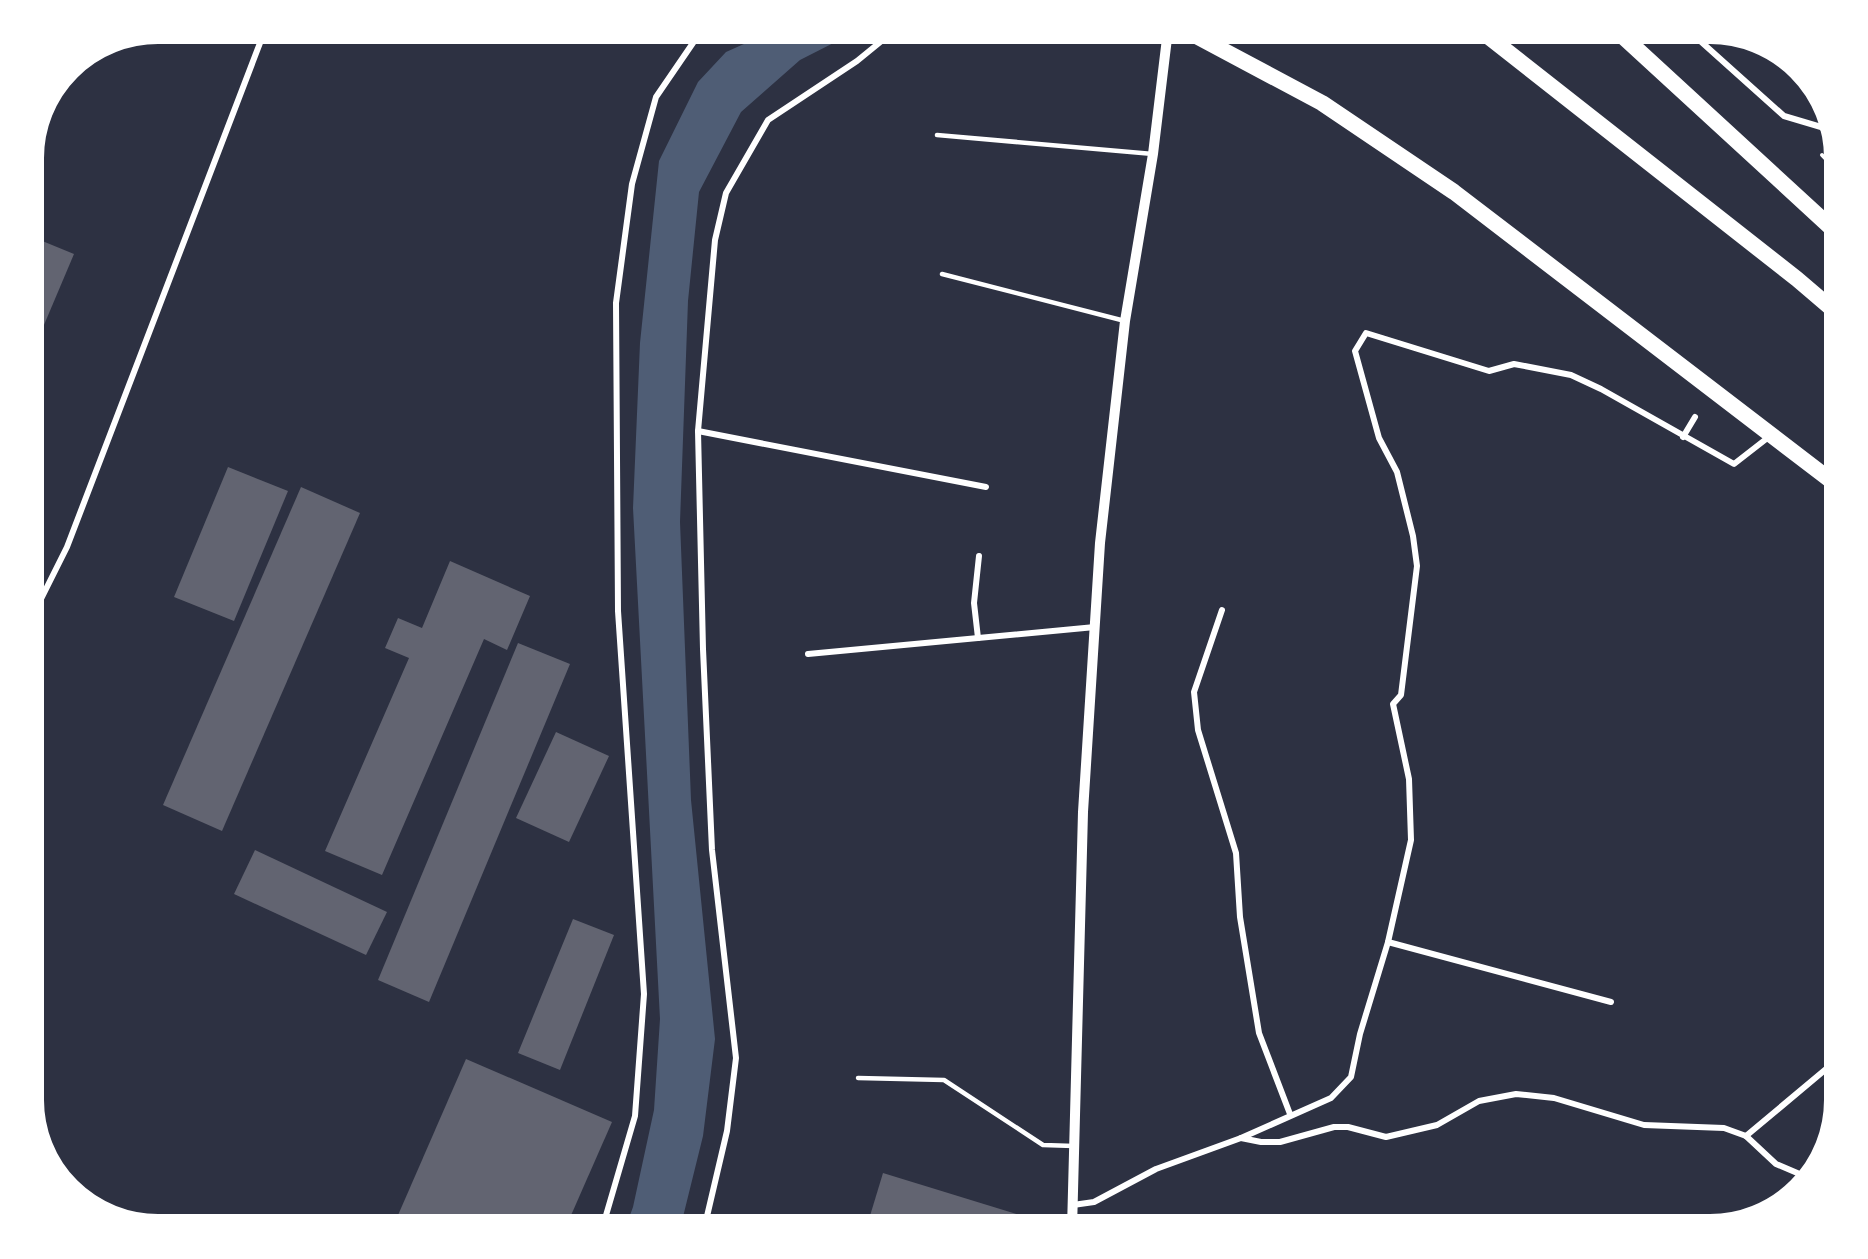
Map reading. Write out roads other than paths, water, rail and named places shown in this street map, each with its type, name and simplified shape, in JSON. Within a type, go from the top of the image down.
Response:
[{"type":"highway","points":[[1204,40],[1322,104],[1454,192],[1828,478]]},
{"type":"highway","points":[[1493,40],[1828,305]]},
{"type":"highway","points":[[1627,40],[1828,225]]},
{"type":"street","points":[[41,597],[80,514],[261,40]]},
{"type":"street","points":[[605,1218],[635,1116],[644,994],[618,612],[616,303],[632,184],[656,98],[694,40]]},
{"type":"street","points":[[707,1218],[727,1131],[736,1058],[712,850],[703,648],[698,431],[715,240],[726,193],[768,120],[857,61],[883,40]]},
{"type":"street","points":[[1072,1218],[1083,812],[1100,543],[1125,321],[1153,154],[1167,40]]},
{"type":"street","points":[[1699,40],[1784,116],[1823,129]]},
{"type":"street","points":[[1073,1205],[1094,1202],[1156,1169],[1241,1138],[1290,1114],[1331,1098],[1351,1077],[1360,1034],[1388,942],[1412,840],[1409,779],[1393,704],[1401,695],[1417,566],[1413,536],[1397,472],[1379,438],[1355,351],[1366,333],[1489,370],[1514,364],[1571,375],[1601,388],[1683,437],[1734,464],[1772,436]]},
{"type":"street","points":[[1683,437],[1695,417]]},
{"type":"street","points":[[698,431],[986,487]]},
{"type":"street","points":[[978,638],[974,603],[979,556]]},
{"type":"street","points":[[1222,610],[1194,692],[1198,730],[1236,853],[1240,917],[1259,1033],[1290,1114]]},
{"type":"street","points":[[808,654],[1095,627]]},
{"type":"street","points":[[1388,942],[1611,1002]]},
{"type":"street","points":[[1746,1136],[1828,1067]]},
{"type":"street","points":[[1241,1138],[1261,1142],[1280,1142],[1334,1127],[1348,1127],[1386,1137],[1395,1136],[1437,1125],[1479,1101],[1516,1094],[1554,1098],[1644,1125],[1724,1128],[1746,1136],[1776,1164],[1801,1175]]},
{"type":"lane","points":[[938,135],[1153,154]]},
{"type":"lane","points":[[942,274],[1125,321]]},
{"type":"lane","points":[[858,1078],[944,1080],[1043,1145],[1074,1146]]},
{"type":"water","points":[[753,40],[839,40],[800,60],[741,112],[699,192],[688,301],[680,522],[691,800],[715,1039],[703,1136],[683,1218],[629,1218],[654,1110],[660,1019],[633,508],[640,343],[659,161],[698,82],[726,52]]}]
